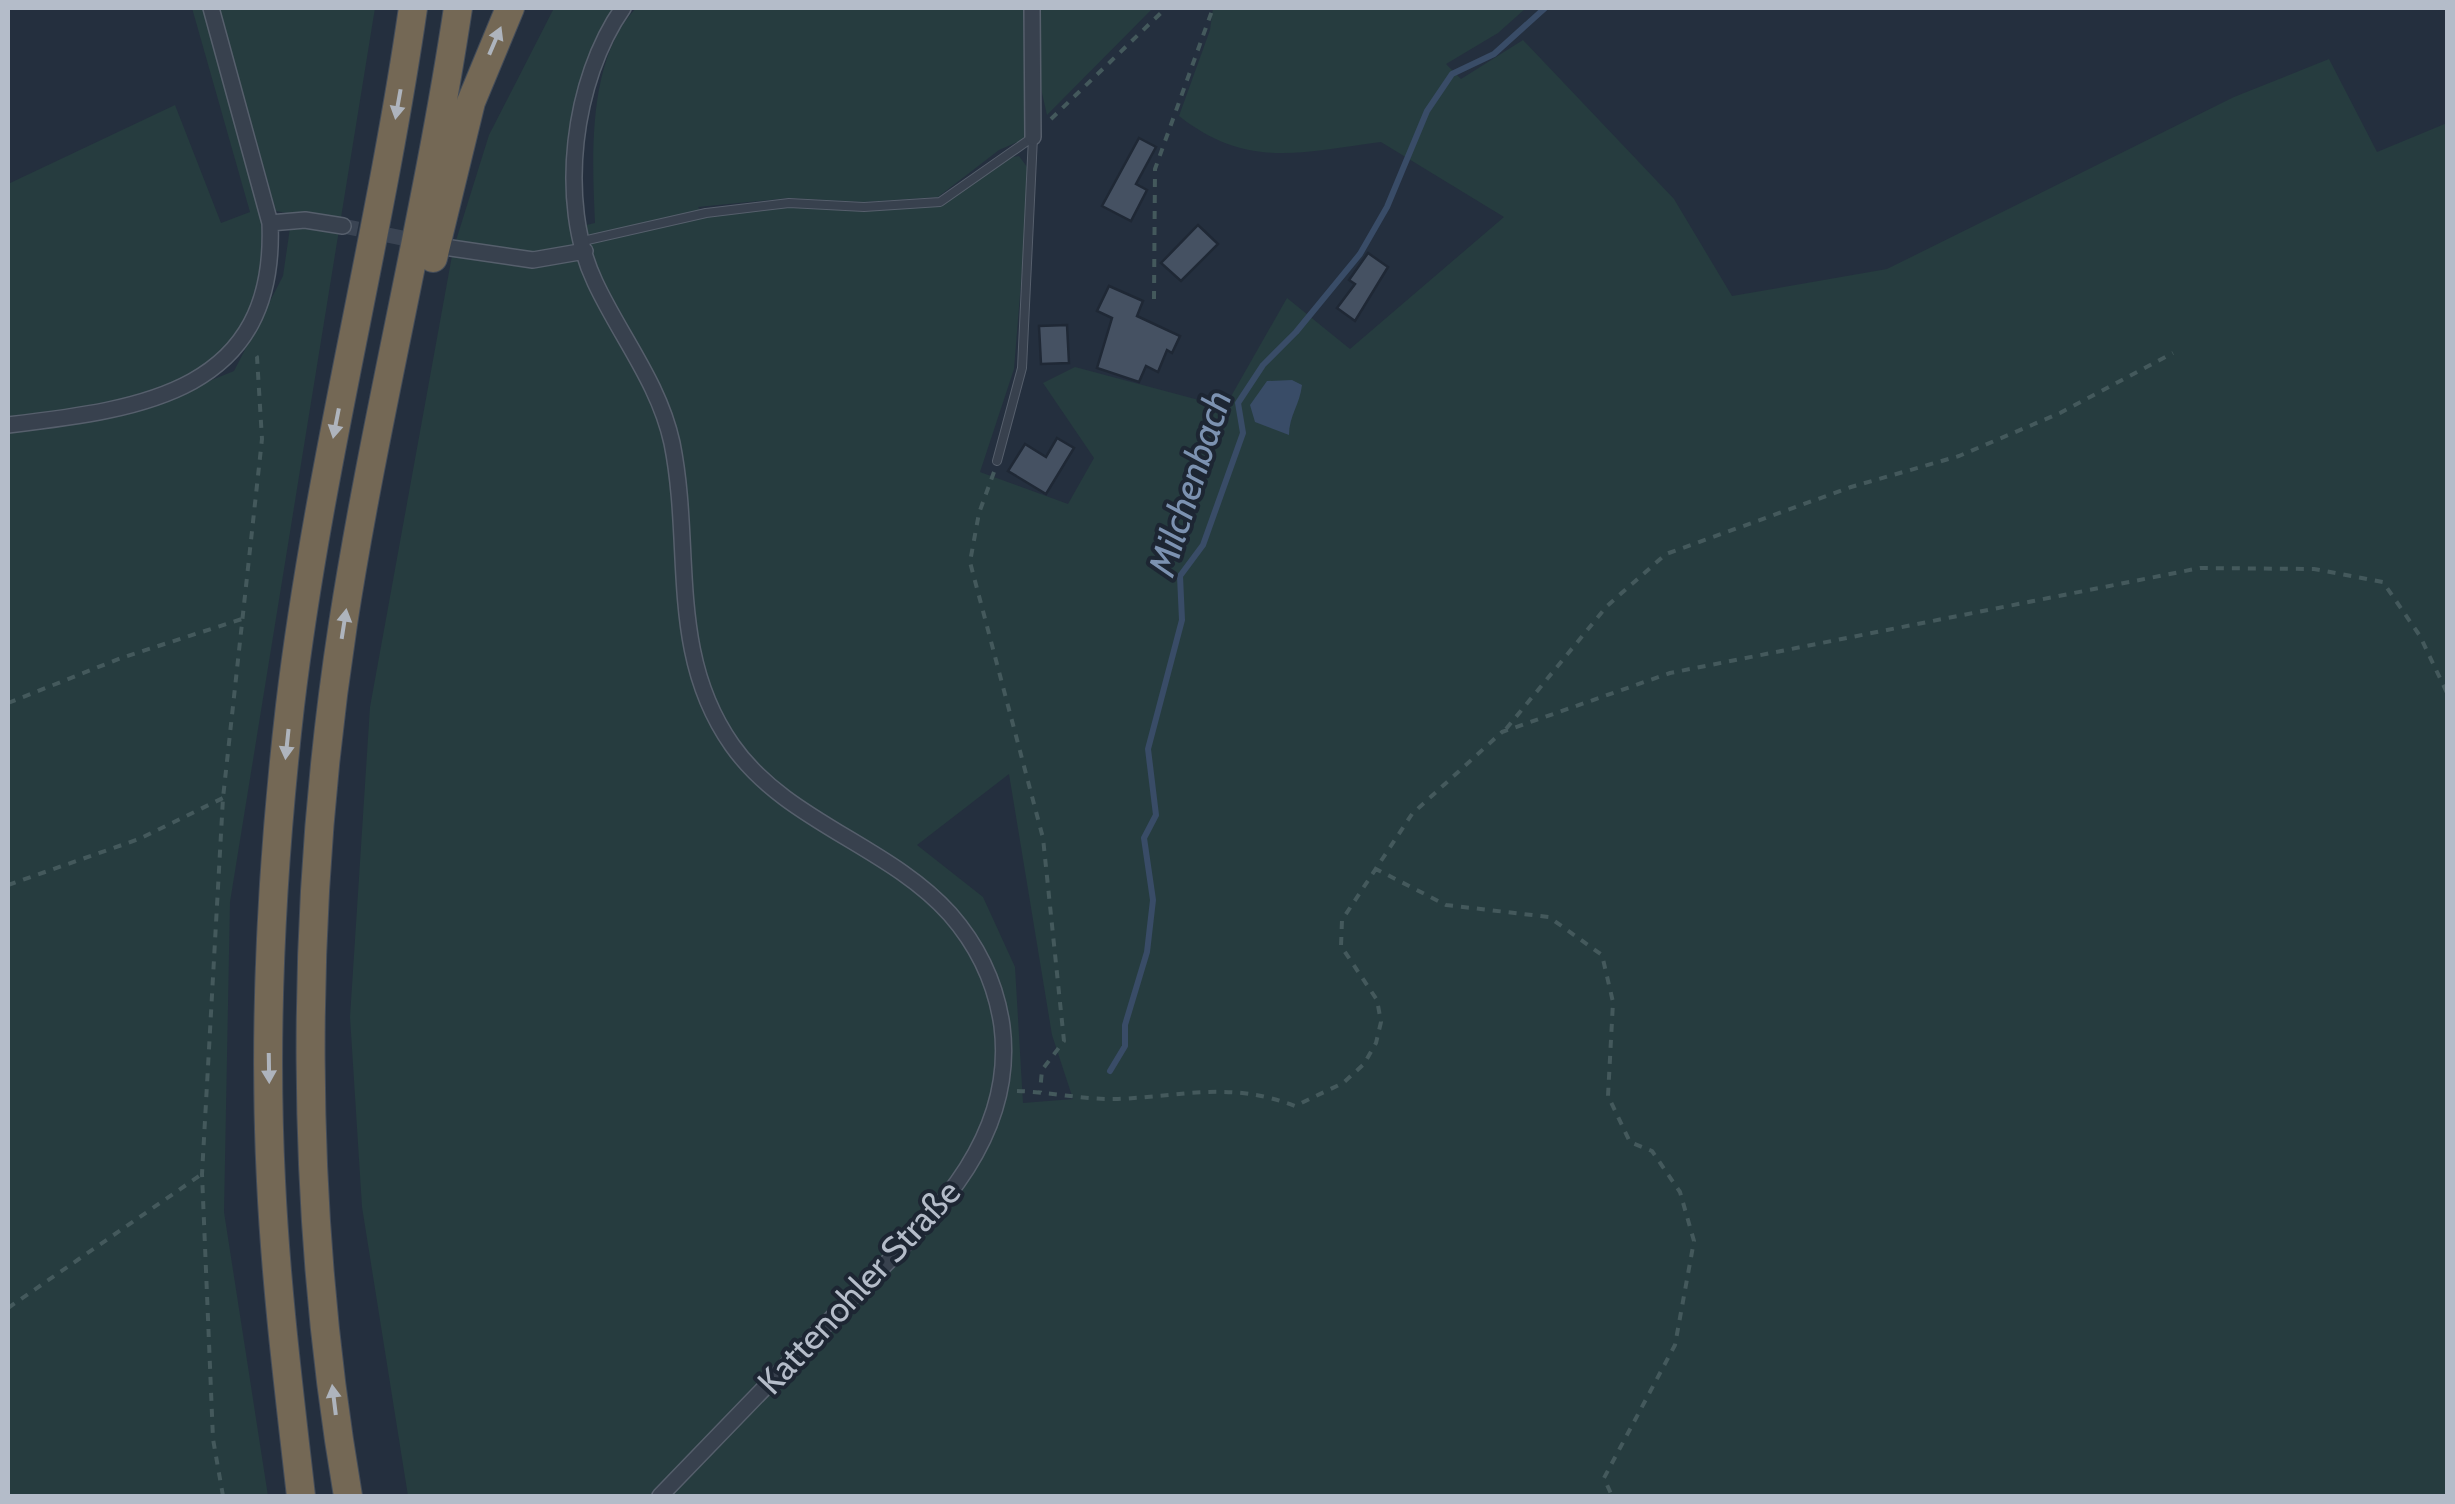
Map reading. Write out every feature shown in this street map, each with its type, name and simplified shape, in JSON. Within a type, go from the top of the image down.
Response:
[{"type":"highway","points":[[301,1496],[279,1310],[270,1177],[269,1049],[276,857],[306,598],[414,8]]},
{"type":"highway","points":[[348,1496],[322,1306],[312,1092],[318,861],[344,623],[458,8]]},
{"type":"highway","points":[[406,296],[432,261],[472,102],[510,8]]},
{"type":"street","points":[[8,424],[130,405],[189,386],[226,360],[245,337],[265,293],[270,223],[211,8]]},
{"type":"street","name":"Kattenohler Straße","points":[[623,8],[602,46],[580,112],[575,175],[584,246],[594,281],[665,414],[678,484],[688,646],[706,703],[732,746],[762,778],[804,811],[915,882],[958,924],[981,958],[997,1000],[1003,1038],[1000,1091],[986,1138],[958,1184],[660,1496]]},
{"type":"street","points":[[1032,8],[1034,137]]},
{"type":"street","points":[[270,223],[305,220],[343,226]]},
{"type":"street","points":[[451,248],[533,260],[584,246]]},
{"type":"lane","points":[[584,246],[706,213],[789,203],[864,207],[940,202],[1034,137]]},
{"type":"lane","points":[[998,462],[1022,368],[1034,137]]},
{"type":"path","points":[[1034,137],[1166,8]]},
{"type":"path","points":[[1154,299],[1155,169],[1212,8]]},
{"type":"path","points":[[223,1496],[213,1439],[202,1174],[223,798],[262,438],[257,358],[245,337]]},
{"type":"path","points":[[1000,1091],[1115,1099],[1210,1088],[1263,1094],[1295,1106],[1343,1083],[1364,1064],[1376,1043],[1381,1022],[1376,1000],[1341,946],[1342,920],[1412,814],[1502,732],[1608,606],[1666,554],[1851,487],[1959,456],[2060,413],[2173,353]]},
{"type":"path","points":[[998,462],[979,513],[970,562],[1043,838],[1064,1041],[1042,1070],[1040,1092]]},
{"type":"path","points":[[1502,732],[1670,673],[2200,568],[2314,569],[2383,582],[2420,636],[2448,696]]},
{"type":"path","points":[[8,703],[121,658],[242,619]]},
{"type":"path","points":[[8,885],[138,839],[223,798]]},
{"type":"path","points":[[1374,868],[1446,905],[1548,918],[1602,955],[1614,1002],[1608,1096],[1630,1142],[1652,1151],[1680,1192],[1694,1241],[1675,1344],[1604,1478],[1612,1496]]},
{"type":"path","points":[[8,1308],[202,1174]]},
{"type":"green space","points":[[192,8],[211,8],[270,223],[257,316],[189,386],[8,425],[8,184],[175,105],[221,223],[250,212]]},
{"type":"green space","points":[[219,8],[375,8],[230,902],[224,1212],[268,1496],[8,1496],[8,430],[130,413],[234,371],[283,276],[292,214],[276,211]]},
{"type":"green space","points":[[554,8],[623,8],[580,113],[582,226],[595,223],[594,139],[601,81],[620,29],[636,8],[1027,8],[1034,135],[999,150],[938,197],[864,202],[789,198],[698,207],[706,216],[790,207],[941,204],[1005,158],[1019,156],[1030,171],[1014,369],[980,472],[1068,504],[1094,458],[1043,383],[1075,367],[1225,407],[1287,298],[1350,349],[1504,217],[1381,142],[1301,152],[1252,151],[1204,133],[1179,116],[1210,30],[1213,8],[1526,8],[1498,33],[1446,64],[1461,79],[1523,40],[1674,199],[1732,296],[1887,269],[2234,97],[2329,59],[2377,152],[2447,123],[2447,1496],[408,1496],[362,1207],[350,1017],[370,707],[453,250],[489,135]],"holes":[[[1009,774],[1052,1035],[1073,1099],[1023,1103],[1015,967],[983,897],[917,845]]]},
{"type":"green space","points":[[1037,8],[1153,8],[1047,115],[1039,80]]},
{"type":"water","points":[[1292,380],[1302,385],[1289,435],[1255,422],[1250,405],[1267,381]]},
{"type":"building","points":[[1139,138],[1156,147],[1136,184],[1147,190],[1131,221],[1102,206]]},
{"type":"building","points":[[1198,225],[1218,244],[1181,281],[1161,263]]},
{"type":"building","points":[[1368,253],[1388,267],[1355,321],[1337,308],[1355,284],[1349,280]]},
{"type":"building","points":[[1109,286],[1143,301],[1137,316],[1180,336],[1172,353],[1167,350],[1158,372],[1146,366],[1139,382],[1097,368],[1112,318],[1097,311]]},
{"type":"building","points":[[1067,325],[1069,363],[1041,364],[1039,326]]},
{"type":"building","points":[[1057,438],[1074,448],[1046,494],[1008,471],[1025,444],[1046,457]]},
{"type":"waterway","name":"Milchenbach","points":[[1110,1071],[1125,1046],[1125,1025],[1147,952],[1153,900],[1144,838],[1156,815],[1148,749],[1182,620],[1180,576],[1203,545],[1243,433],[1238,403],[1263,365],[1296,332],[1360,254],[1387,207],[1427,111],[1452,74],[1494,54],[1545,8]]},
{"type":"tunnel","points":[[343,226],[422,242]]}]
